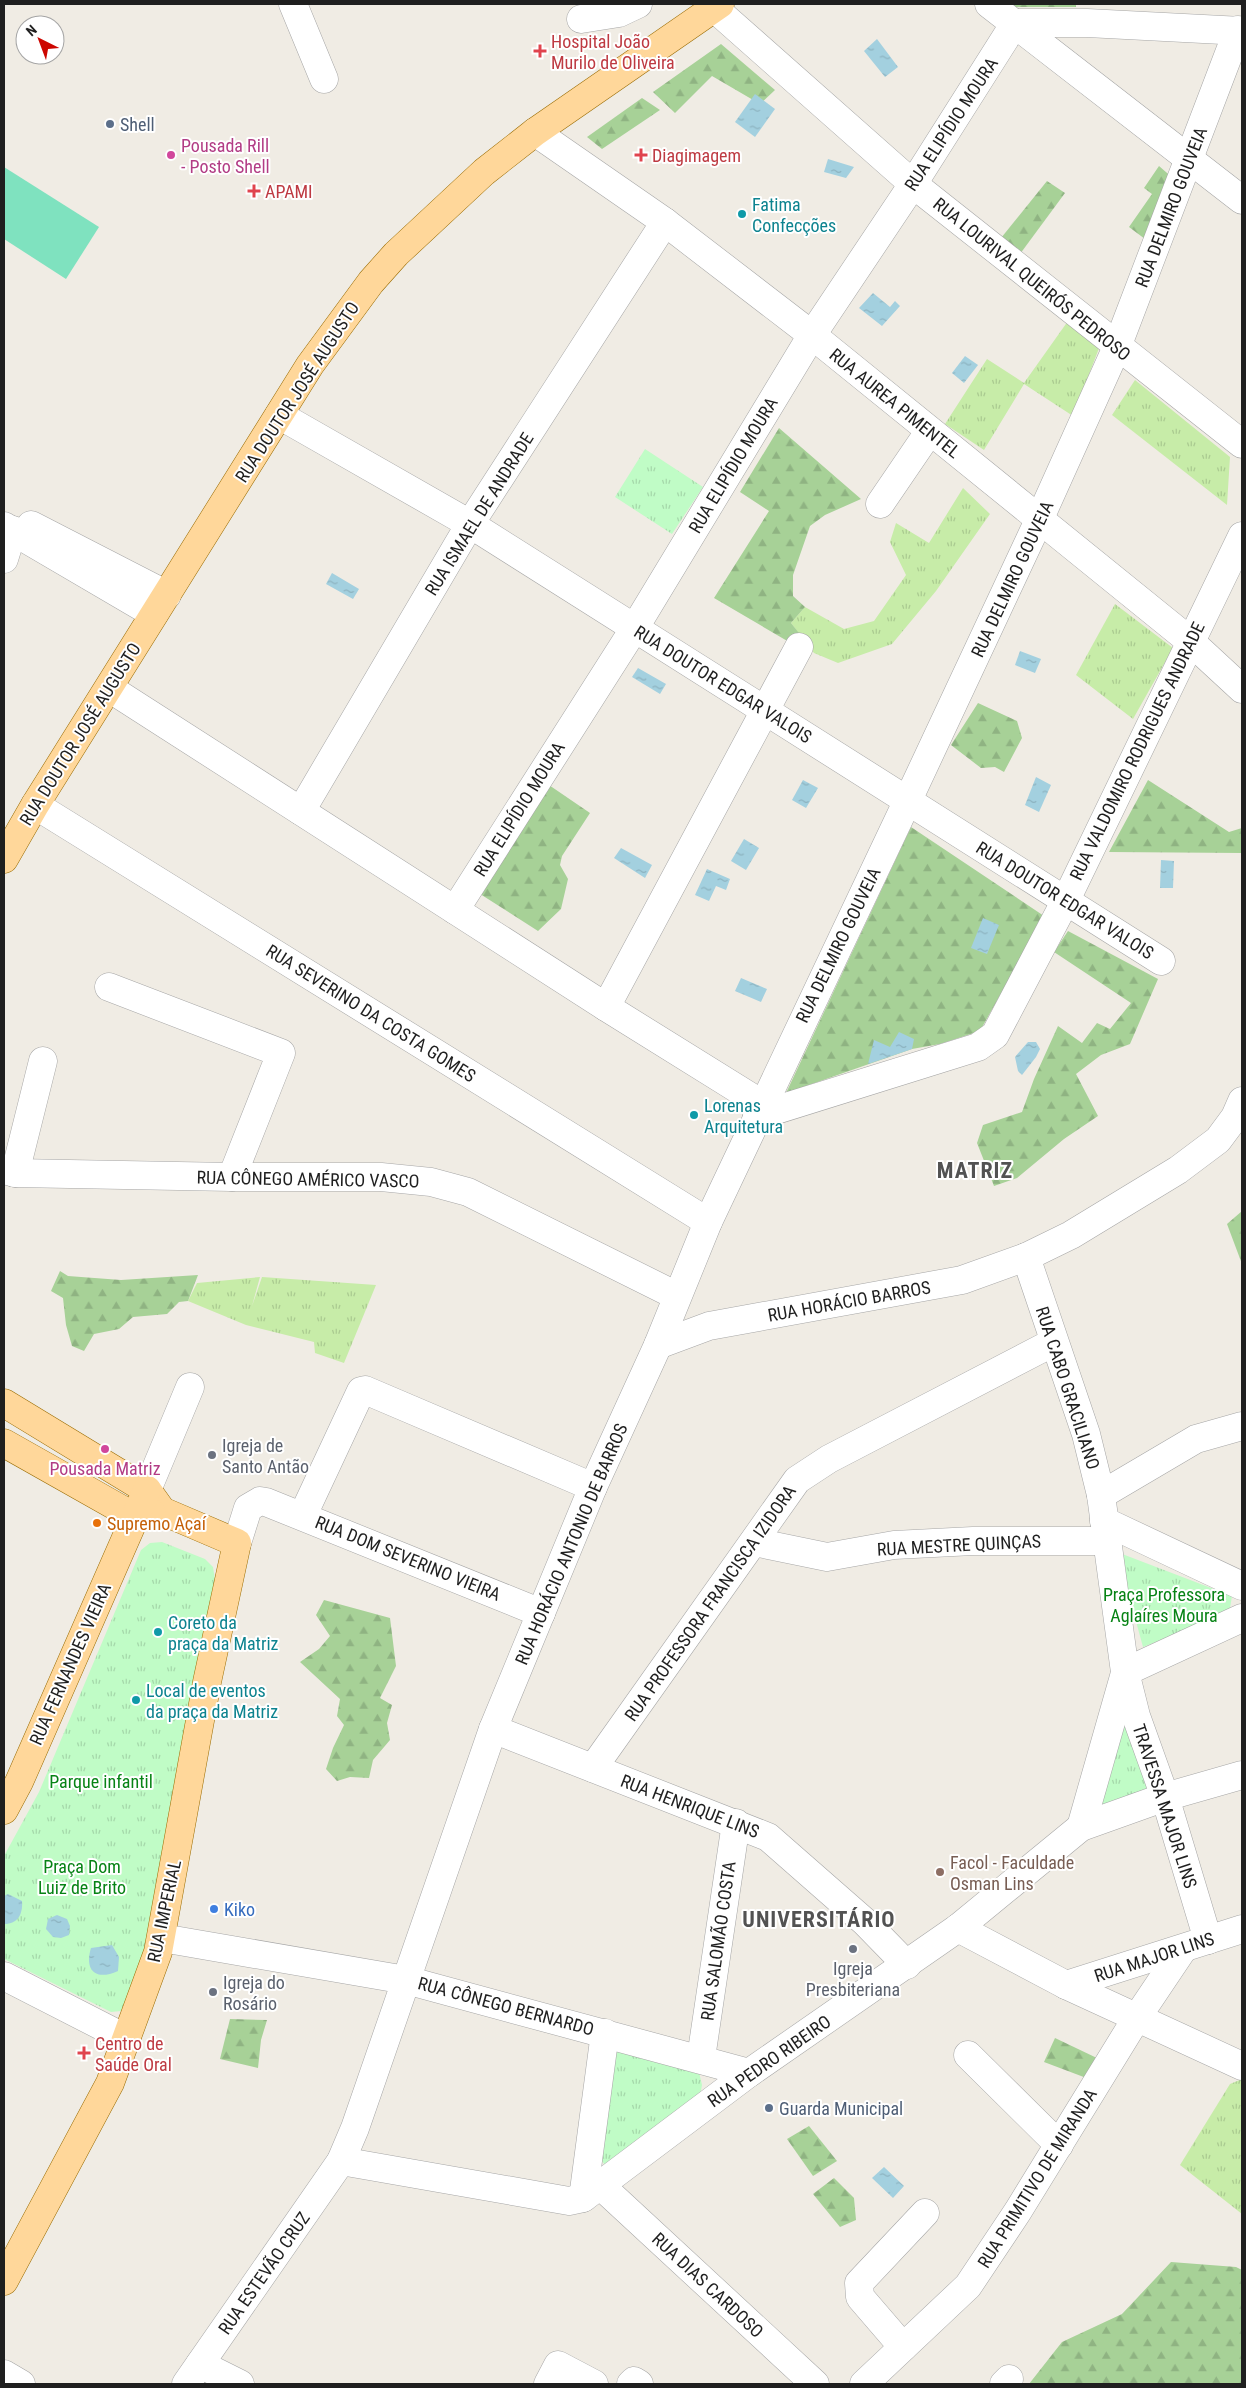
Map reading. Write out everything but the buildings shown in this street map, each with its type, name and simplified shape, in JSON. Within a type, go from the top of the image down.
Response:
[{"type":"main road","name":"RUA DOUTOR JOSÉ AUGUSTO","points":[[4,859],[35,805],[310,365],[342,321],[396,254],[484,172],[536,132],[717,6]]},
{"type":"main road","points":[[4,1402],[155,1500],[237,1543]]},
{"type":"main road","points":[[4,1443],[135,1517]]},
{"type":"main road","name":"RUA FERNANDES VIEIRA","points":[[4,1810],[11,1777],[135,1517],[155,1500]]},
{"type":"main road","name":"RUA IMPERIAL","points":[[4,2281],[110,2083],[162,1938],[207,1682],[237,1543]]},
{"type":"street","points":[[293,4],[324,79]]},
{"type":"street","points":[[581,19],[619,13],[638,4]]},
{"type":"street","points":[[989,4],[1242,200]]},
{"type":"street","name":"RUA LOURIVAL QUEIRÓS PEDROSO","points":[[717,6],[913,184],[1242,444]]},
{"type":"street","points":[[1015,23],[1087,23],[1240,30]]},
{"type":"street","name":"RUA ELIPÍDIO MOURA","points":[[455,910],[634,628],[812,335],[913,184],[1015,23]]},
{"type":"street","name":"RUA DELMIRO GOUVEIA","points":[[760,1110],[1040,518],[1117,347],[1240,30]]},
{"type":"street","name":"RUA AUREA PIMENTEL","points":[[536,132],[665,222],[812,335],[929,432],[1040,518],[1190,641],[1242,689]]},
{"type":"street","name":"RUA ISMAEL DE ANDRADE","points":[[300,811],[470,524],[665,222]]},
{"type":"street","name":"RUA DOUTOR EDGAR VALOIS","points":[[279,415],[470,524],[1161,961]]},
{"type":"street","points":[[880,504],[929,432]]},
{"type":"street","points":[[4,559],[8,528],[32,524],[43,529],[160,604]]},
{"type":"street","name":"RUA VALDOMIRO RODRIGUES ANDRADE","points":[[760,1110],[978,1047],[995,1035],[1066,900],[1242,536]]},
{"type":"street","points":[[606,1007],[799,647]]},
{"type":"street","points":[[109,688],[606,1007],[760,1110]]},
{"type":"street","name":"RUA SEVERINO DA COSTA GOMES","points":[[35,805],[708,1222]]},
{"type":"street","points":[[109,987],[281,1053],[232,1178]]},
{"type":"street","points":[[9,1171],[43,1060]]},
{"type":"street","name":"RUA HORÁCIO BARROS","points":[[658,1345],[709,1326],[962,1280],[1026,1258],[1071,1235],[1178,1170],[1218,1140],[1236,1117],[1242,1102]]},
{"type":"street","name":"RUA HORÁCIO ANTONIO DE BARROS","points":[[406,1980],[493,1729],[593,1487],[658,1345],[708,1222],[760,1110]]},
{"type":"street","name":"RUA CÔNEGO AMÉRICO VASCO","points":[[9,1171],[232,1178],[381,1177],[431,1182],[477,1196],[674,1303]]},
{"type":"street","name":"RUA CABO GRACILIANO","points":[[1026,1258],[1086,1434],[1104,1519],[1126,1672],[1081,1827]]},
{"type":"street","points":[[674,1303],[709,1326]]},
{"type":"street","name":"RUA PROFESSORA FRANCISCA IZIDORA","points":[[593,1768],[797,1480],[828,1459],[1054,1342]]},
{"type":"street","points":[[155,1500],[190,1387]]},
{"type":"street","name":"RUA DOM SEVERINO VIEIRA","points":[[541,1613],[303,1515],[361,1391],[365,1390],[593,1487]]},
{"type":"street","points":[[1242,1426],[1196,1439],[1104,1519],[1242,1586]]},
{"type":"street","points":[[237,1543],[248,1508],[254,1503],[266,1502],[303,1515]]},
{"type":"street","name":"RUA MESTRE QUINÇAS","points":[[754,1542],[827,1557],[894,1545],[973,1541],[1104,1519]]},
{"type":"street","points":[[1126,1672],[1242,1618]]},
{"type":"street","name":"TRAVESSA MAJOR LINS","points":[[1126,1672],[1136,1716],[1165,1797],[1208,1940]]},
{"type":"street","name":"RUA HENRIQUE LINS","points":[[493,1729],[768,1837],[858,1916],[906,1965]]},
{"type":"street","points":[[1081,1827],[1165,1797],[1242,1775]]},
{"type":"street","name":"RUA SALOMÃO COSTA","points":[[701,2058],[736,1824]]},
{"type":"street","name":"RUA PEDRO RIBEIRO","points":[[592,2192],[750,2072],[958,1928],[1081,1827]]},
{"type":"street","points":[[958,1928],[1066,1985],[1136,2019],[1242,2066]]},
{"type":"street","name":"RUA MAJOR LINS","points":[[1066,1985],[1183,1949],[1242,1928]]},
{"type":"street","name":"RUA CÔNEGO BERNARDO","points":[[162,1938],[406,1980],[750,2072]]},
{"type":"street","name":"RUA PRIMITIVO DE MIRANDA","points":[[864,2384],[968,2286],[1059,2145],[1136,2019],[1183,1949]]},
{"type":"street","points":[[4,1976],[127,2039]]},
{"type":"street","points":[[406,1980],[355,2128],[341,2161],[569,2201],[592,2192],[605,2033]]},
{"type":"street","points":[[968,2056],[1059,2145]]},
{"type":"street","name":"RUA ESTEVÃO CRUZ","points":[[193,2374],[341,2161]]},
{"type":"street","name":"RUA DIAS CARDOSO","points":[[592,2192],[815,2384]]},
{"type":"street","points":[[903,2347],[860,2297],[859,2283],[925,2213]]},
{"type":"street","points":[[4,2374],[20,2384]]},
{"type":"street","points":[[193,2374],[240,2384]]},
{"type":"street","points":[[553,2374],[594,2384]]},
{"type":"street","points":[[631,2384],[634,2380],[639,2384]]},
{"type":"green space","points":[[1011,4],[1076,4],[1076,7],[1015,7]]},
{"type":"green space","points":[[721,44],[775,90],[760,104],[712,76],[675,113],[653,92]]},
{"type":"green space","points":[[642,98],[660,110],[602,149],[587,137]]},
{"type":"green space","points":[[1159,166],[1174,179],[1149,242],[1129,227],[1152,194],[1144,188]]},
{"type":"green space","points":[[4,167],[99,227],[66,279],[4,239]]},
{"type":"green space","points":[[1047,181],[1065,193],[1020,254],[1001,238]]},
{"type":"green space","points":[[1068,321],[1101,343],[1073,416],[1024,384],[984,450],[945,424],[987,359],[1024,383]]},
{"type":"green space","points":[[1135,380],[1230,457],[1227,505],[1112,415]]},
{"type":"green space","points":[[779,428],[861,499],[825,515],[810,526],[793,575],[793,596],[805,607],[791,623],[799,633],[789,642],[714,598],[769,511],[740,492]]},
{"type":"green space","points":[[645,449],[703,487],[672,534],[615,497]]},
{"type":"green space","points":[[963,488],[990,514],[936,591],[892,644],[838,663],[814,653],[791,623],[805,607],[844,629],[874,621],[906,575],[890,542],[896,523],[929,543]]},
{"type":"green space","points":[[1115,604],[1173,648],[1133,719],[1076,675]]},
{"type":"green space","points":[[978,703],[1017,721],[1022,738],[1004,772],[995,767],[981,768],[951,745]]},
{"type":"green space","points":[[1148,780],[1229,832],[1242,828],[1242,853],[1109,852]]},
{"type":"green space","points":[[546,783],[590,813],[562,856],[560,865],[568,879],[561,909],[538,931],[477,892]]},
{"type":"green space","points":[[911,827],[1044,916],[980,1031],[940,1044],[912,1049],[786,1093]]},
{"type":"green space","points":[[1068,931],[1158,979],[1130,1044],[1101,1055],[1076,1074],[1098,1116],[1064,1139],[1017,1178],[994,1186],[977,1143],[983,1125],[1022,1112],[1034,1079],[1058,1026],[1082,1043],[1097,1023],[1110,1029],[1131,1003],[1054,952]]},
{"type":"green space","points":[[1242,1211],[1242,1264],[1227,1224]]},
{"type":"green space","points":[[60,1271],[68,1276],[121,1280],[198,1275],[188,1301],[179,1302],[167,1314],[133,1317],[119,1329],[94,1334],[84,1351],[72,1346],[66,1325],[63,1298],[51,1291]]},
{"type":"green space","points":[[260,1277],[252,1306],[262,1277],[376,1285],[344,1363],[315,1353],[314,1342],[246,1325],[188,1301],[197,1283]]},
{"type":"green space","name":"Praça Dom Luiz de Brito","points":[[162,1542],[205,1559],[213,1567],[215,1580],[152,1938],[127,2003],[121,2011],[111,2012],[4,1959],[4,1856],[39,1792],[141,1550],[150,1543]]},
{"type":"green space","name":"Praça Professora Aglaíres Moura","points":[[1117,1552],[1232,1596],[1229,1614],[1143,1647]]},
{"type":"green space","points":[[324,1600],[390,1618],[396,1666],[380,1698],[392,1705],[387,1723],[390,1740],[373,1760],[369,1778],[350,1777],[337,1781],[326,1769],[344,1725],[337,1716],[340,1699],[300,1662],[319,1649],[330,1636],[316,1615]]},
{"type":"green space","points":[[1122,1695],[1153,1793],[1093,1816]]},
{"type":"green space","points":[[230,2019],[267,2020],[261,2040],[258,2068],[220,2059]]},
{"type":"green space","points":[[1055,2038],[1099,2059],[1089,2079],[1044,2062]]},
{"type":"green space","points":[[612,2048],[699,2072],[702,2085],[699,2101],[605,2165],[598,2156]]},
{"type":"green space","points":[[1242,2079],[1242,2214],[1180,2165],[1230,2084]]},
{"type":"green space","points":[[809,2126],[837,2161],[813,2176],[787,2139]]},
{"type":"green space","points":[[834,2178],[854,2198],[856,2220],[840,2227],[813,2194]]},
{"type":"green space","points":[[1171,2262],[1236,2267],[1242,2270],[1242,2384],[1029,2384],[1062,2342],[1122,2314]]},
{"type":"water","points":[[877,39],[898,67],[885,77],[864,51]]},
{"type":"water","points":[[755,94],[775,109],[755,137],[735,122]]},
{"type":"water","points":[[828,159],[854,167],[846,178],[824,172]]},
{"type":"water","points":[[873,293],[890,307],[895,301],[900,306],[882,326],[859,308]]},
{"type":"water","points":[[965,356],[978,365],[964,383],[952,373]]},
{"type":"water","points":[[332,573],[359,589],[353,599],[326,584]]},
{"type":"water","points":[[1020,651],[1041,659],[1035,673],[1015,665]]},
{"type":"water","points":[[638,668],[666,684],[660,694],[632,677]]},
{"type":"water","points":[[1036,777],[1051,785],[1039,812],[1025,805]]},
{"type":"water","points":[[803,780],[818,788],[806,808],[792,800]]},
{"type":"water","points":[[744,839],[759,848],[746,870],[731,861]]},
{"type":"water","points":[[621,848],[652,865],[645,878],[614,858]]},
{"type":"water","points":[[1161,860],[1174,861],[1173,888],[1160,888]]},
{"type":"water","points":[[707,869],[730,879],[726,890],[716,886],[709,901],[695,895]]},
{"type":"water","points":[[983,918],[999,925],[987,954],[971,948]]},
{"type":"water","points":[[741,978],[767,989],[761,1002],[735,991]]},
{"type":"water","points":[[899,1032],[914,1039],[912,1049],[868,1064],[874,1040],[890,1047]]},
{"type":"water","points":[[1028,1042],[1036,1042],[1040,1049],[1022,1075],[1018,1071],[1015,1057]]},
{"type":"water","points":[[8,1894],[22,1901],[22,1910],[16,1920],[9,1924],[4,1924],[4,1896]]},
{"type":"water","points":[[57,1915],[67,1919],[70,1926],[69,1935],[61,1938],[53,1937],[46,1929],[48,1919]]},
{"type":"water","points":[[112,1945],[119,1957],[118,1971],[104,1975],[94,1972],[89,1963],[91,1948]]},
{"type":"water","points":[[884,2167],[904,2186],[893,2198],[872,2178]]},
{"type":"place","name":"Hospital João Murilo de Oliveira","points":[[540,51]]},
{"type":"place","name":"Shell","points":[[110,124]]},
{"type":"place","name":"Pousada Rill - Posto Shell","points":[[171,155]]},
{"type":"place","name":"Diagimagem","points":[[641,155]]},
{"type":"place","name":"APAMI","points":[[254,191]]},
{"type":"place","name":"Fatima Confecções","points":[[742,214]]},
{"type":"place","name":"Lorenas Arquitetura","points":[[694,1115]]},
{"type":"place","name":"Pousada Matriz","points":[[105,1449]]},
{"type":"place","name":"Igreja de Santo Antão","points":[[212,1455]]},
{"type":"place","name":"Supremo Açaí","points":[[97,1523]]},
{"type":"place","name":"Coreto da praça da Matriz","points":[[158,1632]]},
{"type":"place","name":"Local de eventos da praça da Matriz","points":[[136,1700]]},
{"type":"place","name":"Facol - Faculdade Osman Lins","points":[[940,1872]]},
{"type":"place","name":"Kiko","points":[[214,1909]]},
{"type":"place","name":"Igreja Presbiteriana","points":[[853,1949]]},
{"type":"place","name":"Igreja do Rosário","points":[[213,1992]]},
{"type":"place","name":"Centro de Saúde Oral","points":[[84,2053]]},
{"type":"place","name":"Guarda Municipal","points":[[769,2108]]},
{"type":"district","name":"MATRIZ","points":[[975,1170]]},
{"type":"district","name":"UNIVERSITÁRIO","points":[[819,1919]]},
{"type":"park label","name":"Parque infantil","points":[[101,1781]]}]
